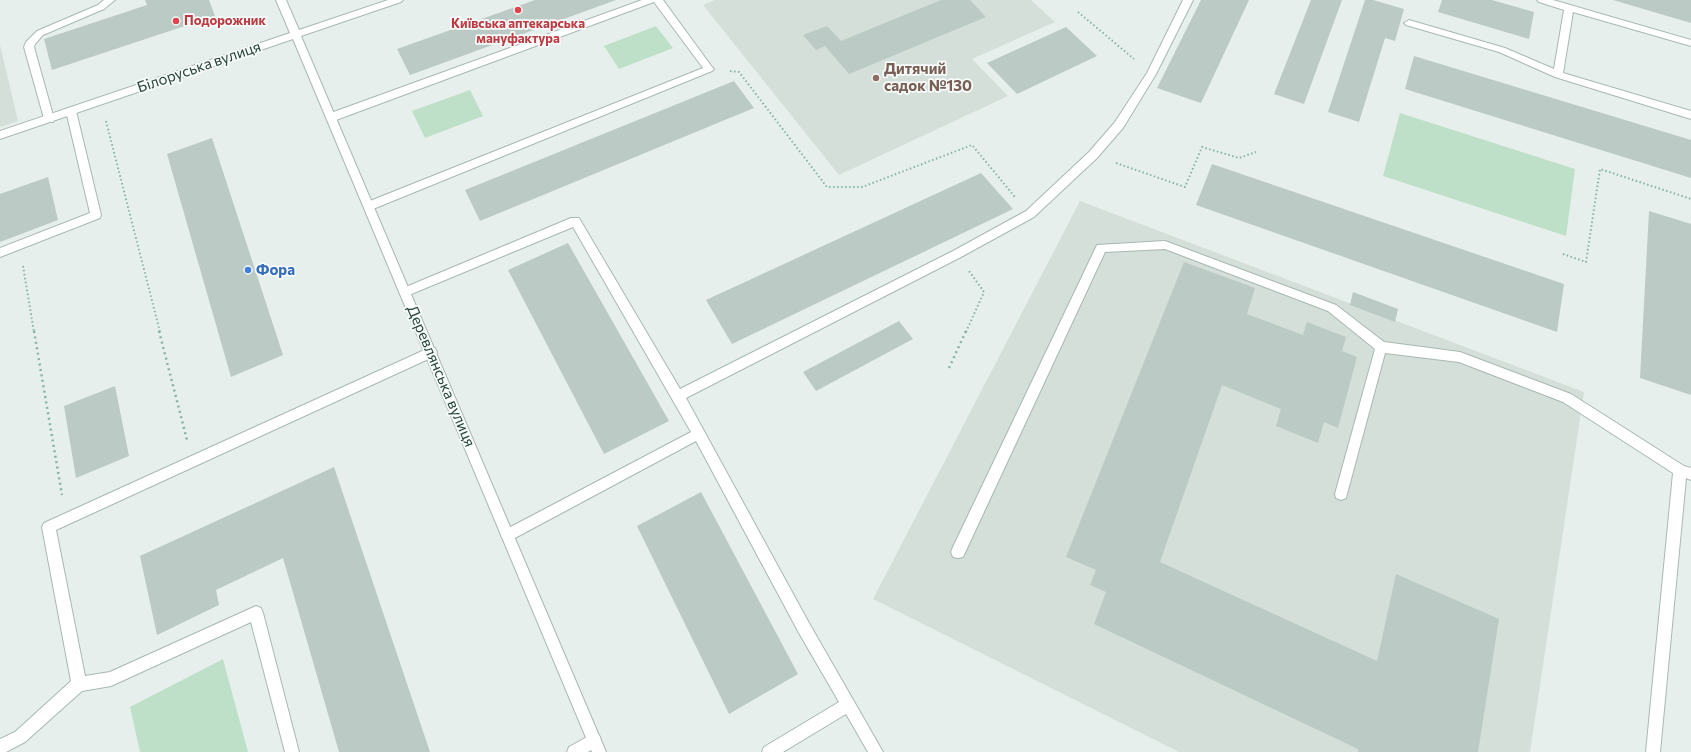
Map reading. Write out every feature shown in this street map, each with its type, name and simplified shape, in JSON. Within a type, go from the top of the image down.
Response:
[{"type":"street","points":[[49,118],[29,47],[31,42],[40,32],[101,7],[110,0]]},
{"type":"street","name":"Деревлянська вулиця","points":[[280,0],[332,117],[597,746]]},
{"type":"street","name":"Білоруська вулиця","points":[[0,135],[398,0]]},
{"type":"street","points":[[332,117],[651,0]]},
{"type":"street","points":[[369,206],[709,69],[658,0]]},
{"type":"street","points":[[678,396],[957,254],[1030,214],[1097,150],[1119,125],[1151,74],[1188,0]]},
{"type":"street","points":[[1542,0],[1691,43]]},
{"type":"street","points":[[1558,75],[1568,8]]},
{"type":"street","points":[[1409,23],[1502,50],[1558,75],[1691,115]]},
{"type":"street","points":[[0,253],[96,215],[71,111]]},
{"type":"street","points":[[405,292],[575,221],[678,396],[804,628],[876,752]]},
{"type":"street","points":[[958,552],[1101,248],[1165,245],[1332,308],[1381,347],[1460,357],[1567,398],[1685,472],[1653,752]]},
{"type":"street","points":[[1341,494],[1381,347]]},
{"type":"street","points":[[79,684],[49,527],[431,352]]},
{"type":"street","points":[[508,535],[698,434]]},
{"type":"street","points":[[0,747],[20,737],[79,684],[111,679],[256,613],[292,752]]},
{"type":"street","points":[[769,752],[849,704]]},
{"type":"street","points":[[574,752],[597,746]]},
{"type":"path","points":[[1078,12],[1151,74]]},
{"type":"path","points":[[709,69],[739,72],[827,187],[862,186],[972,145],[1030,214]]},
{"type":"path","points":[[106,121],[192,461]]},
{"type":"path","points":[[1135,170],[1185,187],[1202,147],[1239,158],[1256,152]]},
{"type":"path","points":[[1563,254],[1586,262],[1600,170],[1691,199]]},
{"type":"path","points":[[19,246],[66,519]]},
{"type":"path","points":[[949,368],[984,292],[957,254]]},
{"type":"shaded area","name":"Дитячий садок №130","points":[[715,0],[1031,0],[1055,22],[972,59],[1008,96],[839,175],[703,5]]},
{"type":"shaded area","points":[[0,45],[18,121],[0,127]]},
{"type":"shaded area","points":[[1080,201],[1584,392],[1530,752],[1179,752],[873,599]]},
{"type":"green space","points":[[656,26],[673,48],[619,69],[604,46]]},
{"type":"green space","points":[[470,90],[483,116],[425,138],[412,111]]},
{"type":"green space","points":[[1400,113],[1575,169],[1566,236],[1383,176]]},
{"type":"green space","points":[[223,659],[248,752],[140,752],[130,707]]},
{"type":"building","points":[[145,0],[209,0],[215,16],[52,70],[44,39],[147,5]]},
{"type":"building","points":[[535,0],[616,0],[410,75],[397,49]]},
{"type":"building","points":[[941,0],[970,0],[986,17],[849,74],[825,46],[816,50],[803,35],[827,26],[841,41]]},
{"type":"building","points":[[1201,0],[1249,0],[1201,103],[1157,88]]},
{"type":"building","points":[[1311,0],[1342,0],[1304,104],[1274,94]]},
{"type":"building","points":[[1365,0],[1373,0],[1404,9],[1395,41],[1385,38],[1359,122],[1328,112]]},
{"type":"building","points":[[1442,0],[1492,0],[1534,12],[1529,39],[1438,12]]},
{"type":"building","points":[[1613,0],[1691,0],[1691,23]]},
{"type":"building","points":[[1066,27],[1097,56],[1017,94],[987,63]]},
{"type":"building","points":[[1414,56],[1691,140],[1691,178],[1405,89]]},
{"type":"building","points":[[734,81],[754,108],[480,221],[465,190]]},
{"type":"building","points":[[212,138],[283,355],[231,377],[167,154]]},
{"type":"building","points":[[1212,164],[1564,284],[1557,332],[1196,205]]},
{"type":"building","points":[[981,173],[1013,209],[732,344],[706,300]]},
{"type":"building","points":[[48,177],[58,220],[0,242],[0,194]]},
{"type":"building","points":[[1649,211],[1691,224],[1691,395],[1640,378]]},
{"type":"building","points":[[568,243],[669,421],[604,454],[508,270]]},
{"type":"building","points":[[1184,262],[1255,288],[1247,314],[1303,335],[1307,322],[1346,337],[1342,351],[1357,357],[1338,428],[1324,422],[1318,443],[1276,426],[1281,409],[1222,385],[1160,562],[1377,661],[1396,574],[1499,619],[1478,752],[1358,752],[1358,749],[1094,624],[1106,592],[1090,585],[1096,570],[1066,557]]},
{"type":"building","points":[[1353,292],[1398,309],[1395,322],[1350,305]]},
{"type":"building","points":[[899,321],[913,339],[816,391],[803,372]]},
{"type":"building","points":[[115,386],[129,456],[76,478],[64,406]]},
{"type":"building","points":[[334,467],[430,752],[339,752],[283,558],[216,590],[219,605],[157,635],[140,556]]},
{"type":"building","points":[[701,492],[798,674],[729,714],[637,526]]},
{"type":"place","name":"Київська аптекарська мануфактура","points":[[518,10]]},
{"type":"place","name":"Подорожник","points":[[176,21]]},
{"type":"place","name":"Дитячий садок №130","points":[[876,78]]},
{"type":"place","name":"Фора","points":[[248,270]]}]
